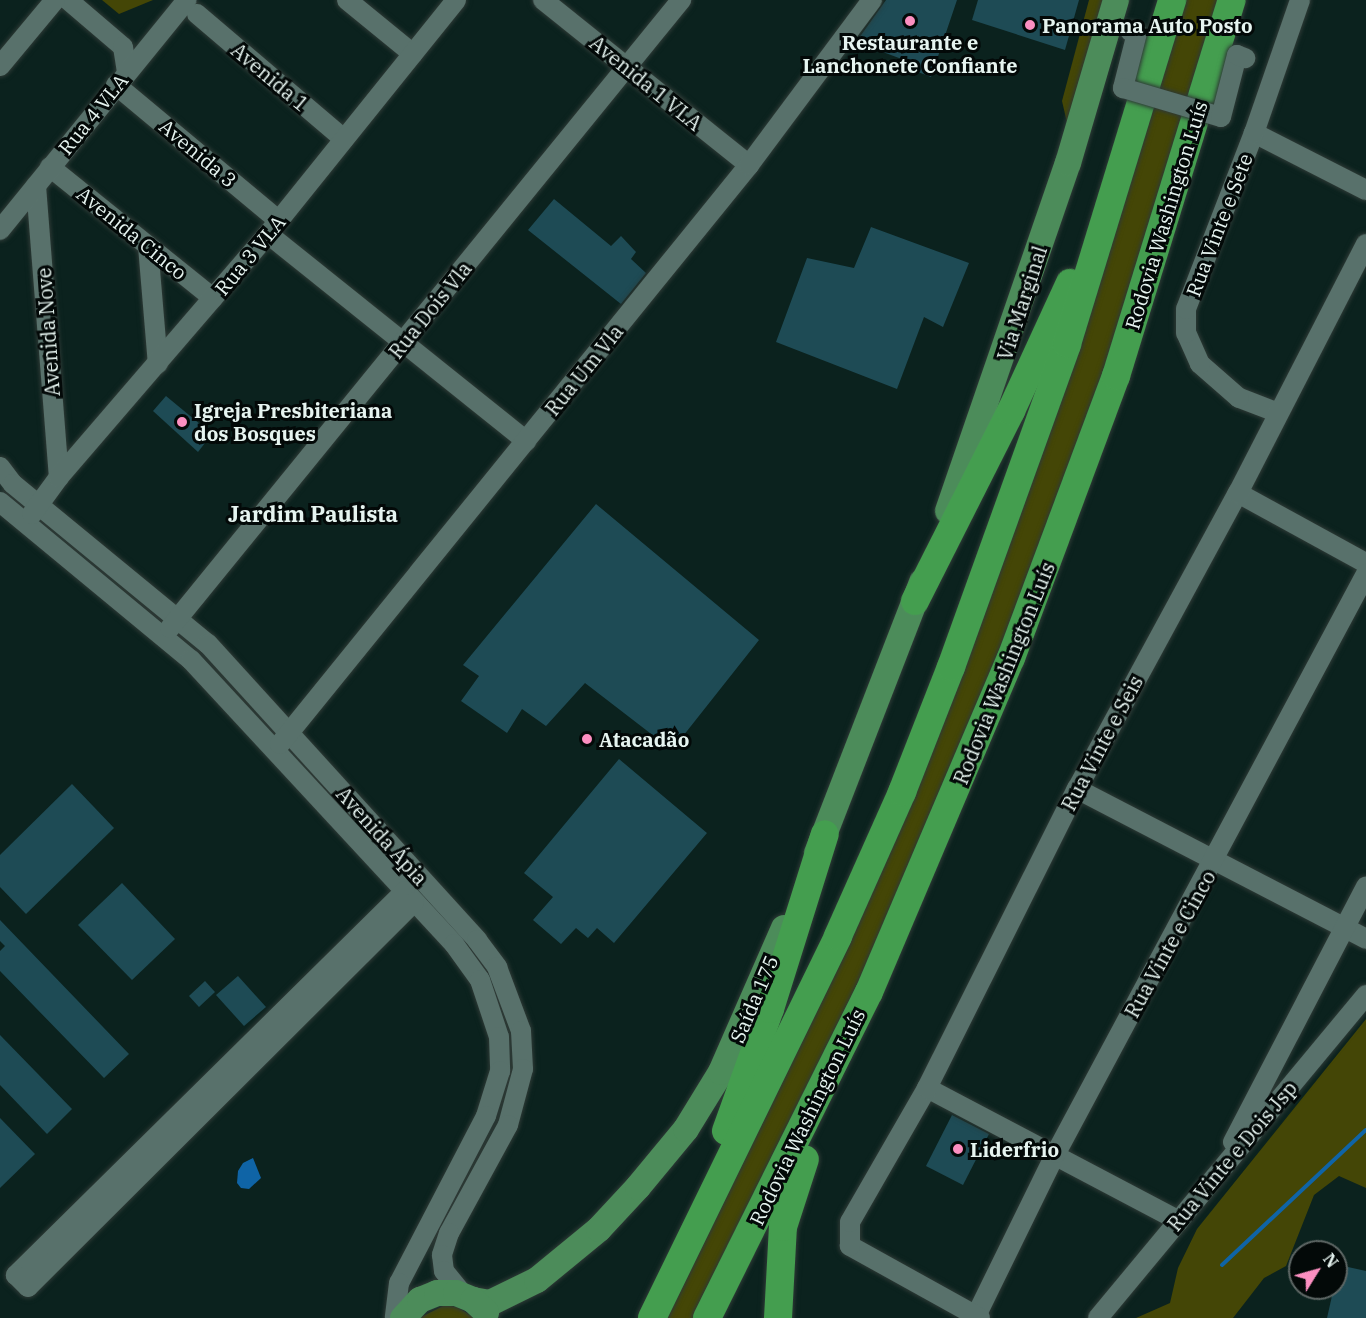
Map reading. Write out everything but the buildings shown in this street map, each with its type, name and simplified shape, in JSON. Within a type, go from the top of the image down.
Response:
[{"type":"highway","points":[[652,1318],[838,936],[906,782],[985,580],[1067,344],[1132,140],[1172,0]]},
{"type":"highway","name":"Rodovia Washington Luís","points":[[707,1318],[869,992],[977,742],[1076,490],[1116,376],[1232,0]]},
{"type":"highway","points":[[915,601],[1011,411],[1132,140]]},
{"type":"highway","points":[[683,1258],[770,1009],[825,834]]},
{"type":"highway","points":[[778,1318],[778,1266],[794,1188],[869,992]]},
{"type":"main road","name":"Via Marginal","points":[[915,601],[991,396],[1116,0]]},
{"type":"main road","name":"Saída 175","points":[[403,1318],[420,1300],[437,1293],[476,1305],[490,1303],[537,1280],[599,1229],[686,1129],[740,1034],[825,834],[915,601]]},
{"type":"street","points":[[0,66],[55,0]]},
{"type":"street","points":[[68,0],[123,47],[122,79]]},
{"type":"street","points":[[347,0],[413,54]]},
{"type":"street","name":"Rua 3 VLA","points":[[26,521],[59,477],[273,227],[456,0]]},
{"type":"street","name":"Avenida 1 VLA","points":[[543,0],[749,165]]},
{"type":"street","name":"Rua Dois Vla","points":[[166,638],[175,617],[403,345],[681,0]]},
{"type":"street","name":"Rua Um Vla","points":[[274,750],[749,165],[872,0]]},
{"type":"street","name":"Rua Vinte e Sete","points":[[1276,412],[1239,398],[1200,364],[1186,333],[1186,309],[1254,133],[1300,0]]},
{"type":"street","name":"Rua 4 VLA","points":[[0,230],[122,79],[192,7]]},
{"type":"street","name":"Avenida 1","points":[[192,7],[344,139]]},
{"type":"street","points":[[1130,31],[1137,33],[1123,88],[1221,117],[1238,55],[1245,58]]},
{"type":"street","name":"Avenida 3","points":[[122,79],[273,227],[403,345],[526,441]]},
{"type":"street","points":[[1254,133],[1366,190]]},
{"type":"street","name":"Avenida Cinco","points":[[50,167],[213,298]]},
{"type":"street","name":"Avenida Nove","points":[[36,186],[59,477]]},
{"type":"street","name":"Rua Vinte e Seis","points":[[978,1317],[850,1246],[850,1222],[927,1088],[1077,789],[1238,493],[1276,412],[1366,244]]},
{"type":"street","points":[[148,246],[158,364]]},
{"type":"street","name":"Avenida Ápia","points":[[0,467],[39,505],[208,644],[477,940],[497,968],[521,1031],[523,1069],[508,1125],[449,1233],[442,1256],[444,1271],[476,1305]]},
{"type":"street","points":[[1238,493],[1366,563]]},
{"type":"street","name":"Avenida Ápia","points":[[0,502],[26,521],[191,660],[454,944],[480,980],[499,1037],[500,1071],[486,1116],[399,1283],[395,1318]]},
{"type":"street","name":"Rua Vinte e Cinco","points":[[978,1317],[1056,1153],[1215,861],[1366,574]]},
{"type":"street","points":[[1077,789],[1366,939]]},
{"type":"street","points":[[1215,1176],[1366,887]]},
{"type":"street","points":[[409,896],[28,1287],[16,1275],[409,896]]},
{"type":"street","name":"Rua Vinte e Dois Jsp","points":[[1098,1318],[1366,995]]},
{"type":"street","points":[[927,1088],[1056,1153],[1179,1221]]},
{"type":"shaded area","points":[[102,0],[153,0],[119,14]]},
{"type":"shaded area","points":[[1089,0],[1103,0],[1068,127],[1062,101]]},
{"type":"shaded area","points":[[1181,0],[1221,0],[1099,394],[908,883],[696,1318],[662,1318],[835,963]]},
{"type":"shaded area","points":[[1366,1019],[1366,1188],[1339,1176],[1314,1195],[1296,1240],[1288,1240],[1286,1266],[1264,1278],[1233,1318],[1136,1318],[1170,1303],[1178,1268],[1197,1229]]},
{"type":"shaded area","points":[[445,1305],[457,1307],[475,1318],[419,1318]]},
{"type":"water","points":[[253,1158],[261,1178],[249,1189],[241,1188],[237,1183],[238,1171],[243,1163]]},
{"type":"waterway","points":[[1222,1265],[1366,1130]]},
{"type":"place","name":"Restaurante e Lanchonete Confiante","points":[[910,21]]},
{"type":"place","name":"Panorama Auto Posto","points":[[1030,25]]},
{"type":"place","name":"Igreja Presbiteriana dos Bosques","points":[[182,422]]},
{"type":"place","name":"Atacadão","points":[[587,739]]},
{"type":"place","name":"Liderfrio","points":[[958,1149]]},
{"type":"district","name":"Jardim Paulista","points":[[313,514]]}]
